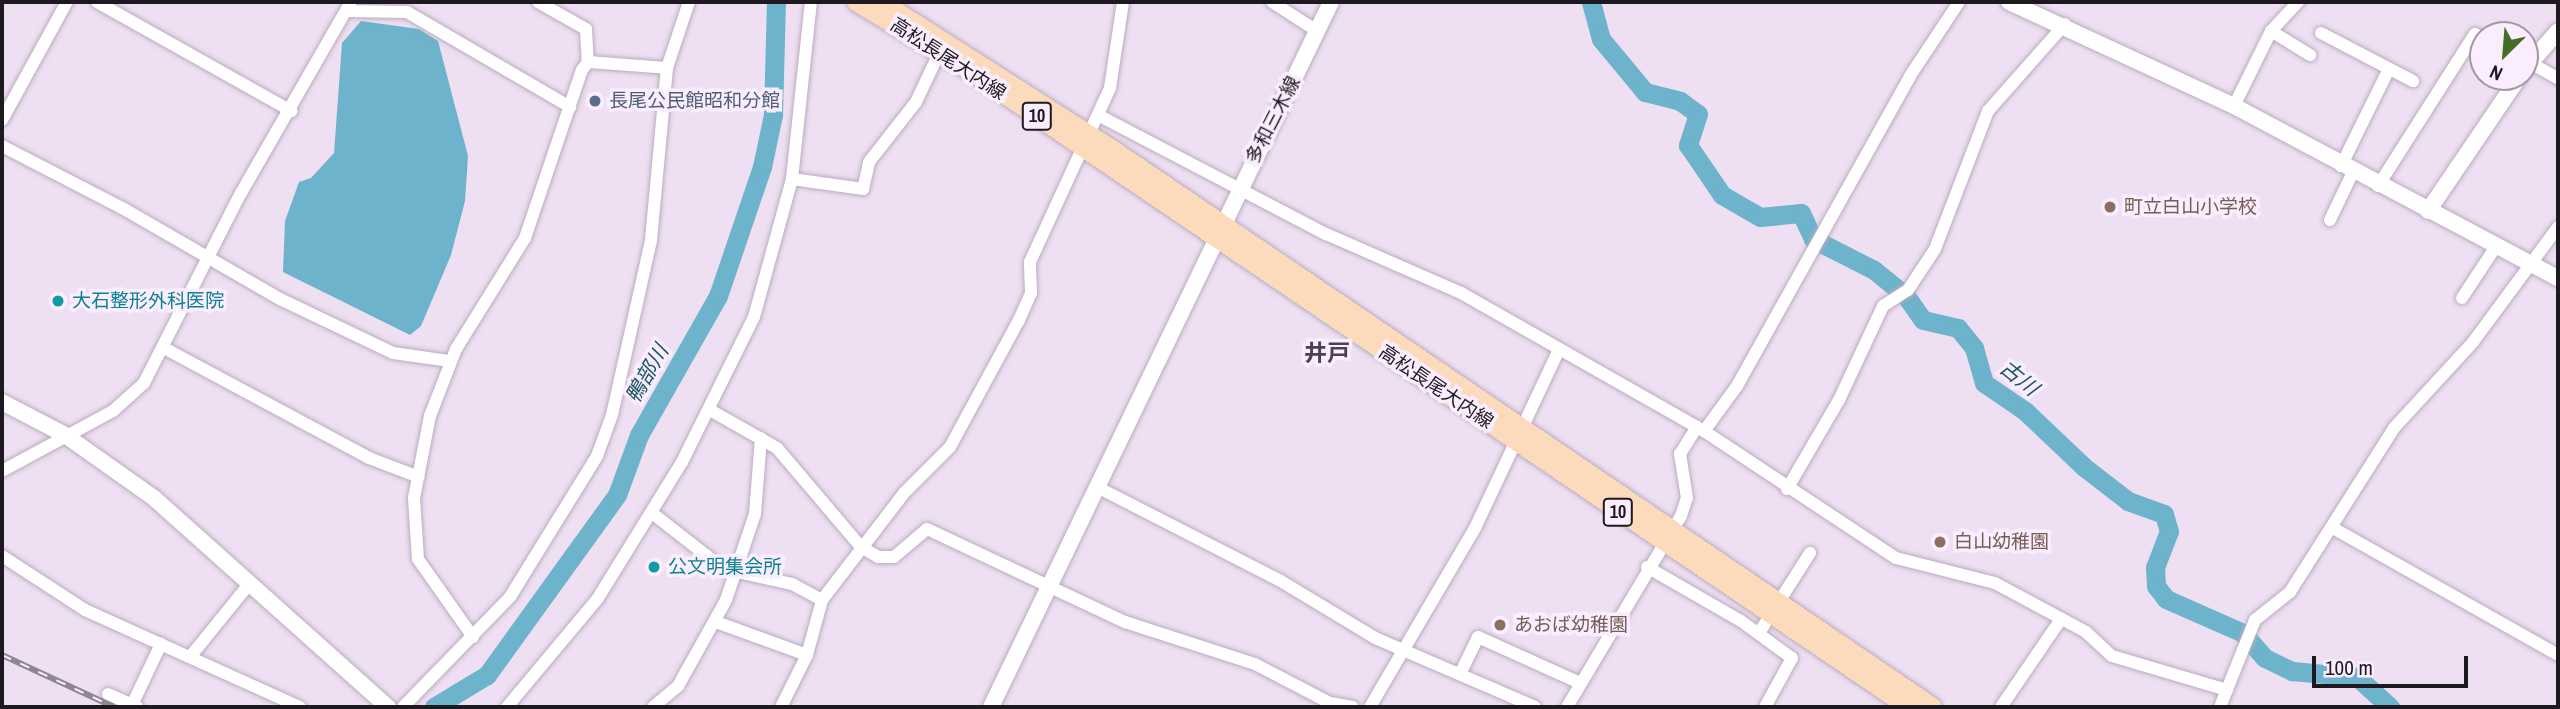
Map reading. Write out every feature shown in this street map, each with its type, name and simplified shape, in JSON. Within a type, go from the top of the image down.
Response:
[{"type":"main road","name":"高松長尾大内線","points":[[856,2],[942,45],[1025,93],[1086,141],[1218,230],[1273,261],[1516,434],[1665,534],[1909,707]]},
{"type":"main road","name":"高松長尾大内線","points":[[882,2],[942,45]]},
{"type":"main road","name":"高松長尾大内線","points":[[1516,434],[1637,509],[1665,534]]},
{"type":"main road","name":"高松長尾大内線","points":[[1773,610],[1933,707]]},
{"type":"street","points":[[2,120],[67,2]]},
{"type":"street","points":[[97,2],[291,111]]},
{"type":"street","points":[[473,637],[418,559],[414,510],[427,426],[450,361],[525,238],[588,62],[586,29],[538,2]]},
{"type":"street","points":[[403,707],[510,597],[553,532],[597,456],[612,415],[651,240],[667,68],[689,2]]},
{"type":"street","points":[[507,707],[574,631],[652,513],[710,410],[770,277],[792,179],[811,2]]},
{"type":"street","points":[[780,707],[807,655],[822,600],[861,547],[950,447],[1031,293],[1030,262],[1110,88],[1124,2]]},
{"type":"street","points":[[1272,2],[1317,31]]},
{"type":"street","name":"多和三木線","points":[[991,707],[1218,230],[1331,2]]},
{"type":"street","points":[[1567,707],[1687,498],[1679,454],[1737,386],[1910,76],[1959,2]]},
{"type":"street","points":[[2009,2],[2066,24],[2234,106],[2378,186],[2534,263],[2558,278]]},
{"type":"street","points":[[2234,106],[2271,31],[2298,2]]},
{"type":"street","points":[[2,471],[130,400],[164,348],[206,259],[349,6],[407,12],[570,107]]},
{"type":"street","points":[[1787,489],[1839,400],[1883,306],[1903,293],[1935,249],[1988,111],[2066,24]]},
{"type":"street","points":[[2271,31],[2310,55]]},
{"type":"street","points":[[2539,51],[2558,31]]},
{"type":"street","points":[[2321,33],[2388,71],[2413,81]]},
{"type":"street","points":[[2378,186],[2469,43]]},
{"type":"street","points":[[792,179],[863,189],[869,162],[916,102],[942,45]]},
{"type":"street","points":[[588,62],[667,68]]},
{"type":"street","points":[[2539,69],[2558,78]]},
{"type":"street","points":[[2332,221],[2347,169],[2388,71]]},
{"type":"street","points":[[2428,211],[2509,91]]},
{"type":"street","points":[[1098,115],[1238,189],[1461,293],[1558,352],[1700,429],[1787,489],[1896,558],[1994,583],[2061,619],[2120,660],[2227,690]]},
{"type":"street","points":[[2,146],[124,209],[206,259],[393,353],[450,361]]},
{"type":"street","points":[[2220,707],[2255,620],[2290,592],[2394,428],[2473,342],[2558,227]]},
{"type":"street","points":[[2462,298],[2497,245]]},
{"type":"street","points":[[164,348],[369,458],[419,477]]},
{"type":"street","points":[[1367,707],[1405,648],[1476,526],[1516,434],[1558,352]]},
{"type":"street","points":[[2,402],[65,435],[154,498],[388,707]]},
{"type":"street","points":[[710,410],[777,448],[861,547],[887,560],[927,529],[1049,589],[1158,634],[1255,664],[1330,704],[1353,707]]},
{"type":"street","points":[[653,707],[678,686],[716,622],[755,514],[761,438]]},
{"type":"street","points":[[1097,487],[1279,580],[1375,638],[1461,672],[1535,707]]},
{"type":"street","points":[[652,513],[734,572],[792,584],[822,600]]},
{"type":"street","points":[[2333,528],[2558,654]]},
{"type":"street","points":[[1759,634],[1810,553]]},
{"type":"street","points":[[2,556],[85,610],[300,707]]},
{"type":"street","points":[[1647,568],[1759,634],[1791,658],[1765,707]]},
{"type":"street","points":[[190,657],[250,583]]},
{"type":"street","points":[[2001,707],[2061,619]]},
{"type":"street","points":[[716,622],[807,655]]},
{"type":"street","points":[[1461,672],[1478,637],[1580,683]]},
{"type":"street","points":[[108,694],[134,706],[161,643]]},
{"type":"water","points":[[361,21],[419,29],[438,41],[468,156],[465,201],[451,255],[421,326],[410,335],[283,272],[285,221],[299,182],[311,178],[334,153],[342,43]]},
{"type":"waterway","name":"鴨部川","points":[[434,707],[487,675],[617,495],[639,435],[718,296],[762,167],[773,115],[776,2]]},
{"type":"waterway","name":"古川","points":[[1591,2],[1601,39],[1645,92],[1680,101],[1698,114],[1688,145],[1722,195],[1760,217],[1801,213],[1813,239],[1874,270],[1906,296],[1923,320],[1958,328],[1974,348],[1984,383],[2025,411],[2084,467],[2128,501],[2164,514],[2169,531],[2155,567],[2156,586],[2166,599],[2243,633],[2265,658],[2292,671],[2357,677],[2390,707]]},
{"type":"railway","points":[[2,655],[114,707]]},
{"type":"place","name":"長尾公民館昭和分館","points":[[595,101]]},
{"type":"place","name":"町立白山小学校","points":[[2110,207]]},
{"type":"place","name":"大石整形外科医院","points":[[58,301]]},
{"type":"place","name":"白山幼稚園","points":[[1940,542]]},
{"type":"place","name":"公文明集会所","points":[[654,567]]},
{"type":"place","name":"あおば幼稚園","points":[[1500,625]]},
{"type":"district","name":"井戸","points":[[1327,353]]}]
